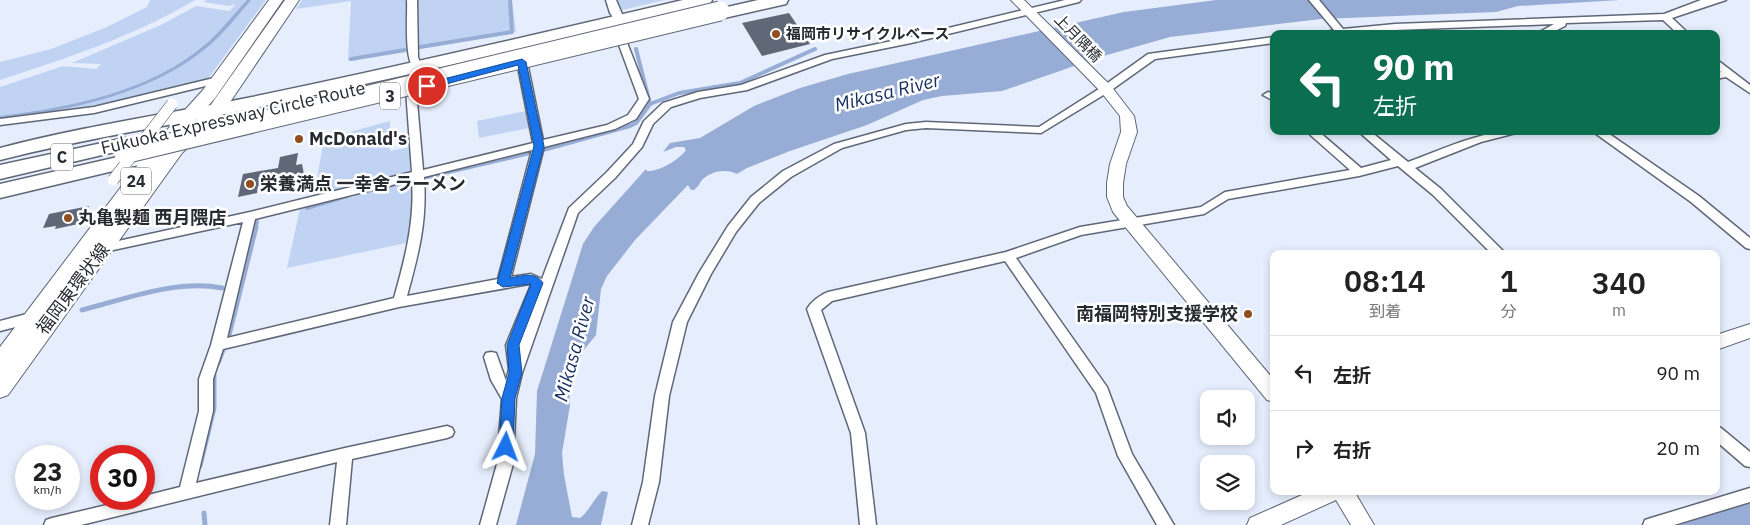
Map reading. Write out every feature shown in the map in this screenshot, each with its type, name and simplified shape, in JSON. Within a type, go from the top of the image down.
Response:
[{"type":"highway","points":[[720,3],[763,0]]},
{"type":"highway","name":"Fukuoka Expressway Circle Route","points":[[0,158],[720,3],[773,0]]},
{"type":"highway","name":"3","points":[[0,158],[57,139],[190,113],[216,110],[417,68],[780,0]]},
{"type":"highway","name":"3","points":[[0,190],[176,149],[522,62],[620,29],[720,3]]},
{"type":"highway","name":"Fukuoka Expressway Circle Route","points":[[0,183],[720,3]]},
{"type":"main road","name":"24","points":[[0,364],[155,154],[209,94],[276,0]]},
{"type":"main road","name":"福岡東環状線","points":[[0,389],[176,149],[216,110],[292,0]]},
{"type":"street","points":[[412,0],[413,57],[417,68]]},
{"type":"street","points":[[104,248],[250,216],[539,146],[611,127],[632,117],[644,99],[611,0]]},
{"type":"street","name":"上月隅橋","points":[[1017,0],[1103,87],[1127,116],[1129,132],[1118,164],[1114,183],[1119,208],[1270,389]]},
{"type":"street","points":[[488,525],[505,464],[509,398],[515,373],[572,211],[611,175],[638,145],[648,124],[667,105],[698,95],[743,88],[829,58],[1076,0]]},
{"type":"street","points":[[1314,0],[1337,30]]},
{"type":"street","points":[[1695,7],[1708,0]]},
{"type":"street","points":[[1361,30],[1395,27],[1665,17],[1721,0]]},
{"type":"street","points":[[1665,17],[1680,30]]},
{"type":"street","points":[[1549,30],[1568,21]]},
{"type":"street","points":[[640,525],[651,482],[662,396],[680,322],[709,266],[732,229],[755,200],[787,174],[838,146],[906,128],[926,125],[1041,130],[1152,56],[1270,41]]},
{"type":"street","points":[[503,283],[539,146],[522,62]]},
{"type":"street","points":[[1720,66],[1750,90]]},
{"type":"street","points":[[1720,75],[1728,73]]},
{"type":"street","points":[[0,122],[94,110],[218,80]]},
{"type":"street","points":[[399,302],[415,244],[420,204],[412,90]]},
{"type":"street","points":[[113,180],[172,104]]},
{"type":"street","points":[[1316,135],[1359,172]]},
{"type":"street","points":[[1368,135],[1437,192],[1496,250]]},
{"type":"street","points":[[868,525],[858,433],[814,309],[828,297],[1008,256],[1080,231],[1131,224],[1204,210],[1225,196],[1402,165],[1496,135]]},
{"type":"street","points":[[1603,135],[1694,198],[1736,231],[1750,245]]},
{"type":"street","points":[[186,492],[206,411],[206,379],[218,345],[250,216]]},
{"type":"street","points":[[1008,256],[1102,390],[1125,456],[1166,525]]},
{"type":"street","points":[[218,345],[399,302],[531,279],[538,283],[513,345],[515,373]]},
{"type":"street","points":[[0,326],[34,317]]},
{"type":"street","points":[[1720,342],[1750,331]]},
{"type":"street","points":[[492,357],[498,380],[509,398]]},
{"type":"street","points":[[52,525],[345,454],[447,432]]},
{"type":"street","points":[[1720,435],[1750,460]]},
{"type":"street","points":[[338,525],[345,454]]},
{"type":"street","points":[[1258,525],[1325,495]]},
{"type":"street","points":[[1344,495],[1363,525]]},
{"type":"street","points":[[1651,525],[1750,495]]},
{"type":"shaded area","points":[[150,0],[195,0],[149,25],[125,35],[75,55],[0,80],[0,62],[51,49],[107,27],[147,7]]},
{"type":"shaded area","points":[[206,0],[266,0],[207,80],[83,110],[0,119],[0,87],[63,66],[96,69],[101,64],[72,63],[163,24],[196,6],[229,11],[236,4],[229,6],[203,2]]},
{"type":"shaded area","points":[[302,0],[407,0],[407,51],[348,61],[351,1],[296,9]]},
{"type":"shaded area","points":[[416,0],[512,0],[516,32],[418,49]]},
{"type":"shaded area","points":[[614,0],[665,0],[618,11]]},
{"type":"shaded area","points":[[526,111],[529,128],[479,138],[477,121]]},
{"type":"shaded area","points":[[390,121],[390,151],[410,147],[410,174],[314,195],[324,139]]},
{"type":"shaded area","points":[[414,182],[411,242],[287,268],[300,209]]},
{"type":"water","points":[[247,0],[251,0],[210,45],[188,62],[163,76],[137,88],[83,105],[0,119],[0,116],[54,108],[109,95],[135,86],[160,74],[184,61],[206,44]]},
{"type":"water","name":"Mikasa River","points":[[1216,0],[1620,0],[1518,6],[1496,12],[1321,19],[1170,37],[1100,57],[1002,91],[942,96],[923,100],[867,125],[790,151],[747,168],[737,174],[724,171],[709,174],[694,190],[691,190],[688,185],[635,240],[607,276],[601,289],[596,335],[583,351],[569,387],[570,405],[562,453],[572,517],[580,518],[602,491],[608,492],[601,525],[516,525],[535,454],[537,391],[583,244],[594,227],[646,169],[647,171],[652,171],[663,167],[674,161],[686,150],[684,147],[676,147],[663,152],[670,143],[700,138],[754,106],[800,88],[848,74],[1124,12]]},
{"type":"water","points":[[1750,502],[1750,525],[1679,525]]},
{"type":"building","name":"福岡市リサイクルベース","points":[[789,13],[810,44],[762,56],[742,23]]},
{"type":"building","points":[[298,153],[296,165],[302,164],[304,174],[263,182],[262,185],[258,186],[257,193],[238,197],[243,174],[278,168],[280,157]]},
{"type":"building","name":"丸亀製麺 西月隈店","points":[[89,206],[83,223],[55,229],[56,226],[43,228],[49,214]]},
{"type":"waterway","points":[[420,47],[512,32],[510,0]]},
{"type":"waterway","points":[[636,49],[650,104]]},
{"type":"waterway","points":[[650,104],[679,93],[740,83],[815,49]]},
{"type":"waterway","points":[[351,59],[405,50]]},
{"type":"waterway","points":[[367,191],[547,149],[630,126],[636,123],[650,104]]},
{"type":"waterway","points":[[307,208],[347,196]]},
{"type":"waterway","points":[[255,228],[257,222]]},
{"type":"waterway","points":[[229,335],[256,227]]},
{"type":"waterway","points":[[82,310],[170,288],[187,286],[222,288]]},
{"type":"waterway","points":[[218,363],[223,350]]},
{"type":"waterway","points":[[200,466],[214,408],[214,375]]},
{"type":"waterway","points":[[204,513],[205,525]]},
{"type":"place","name":"福岡市リサイクルベース","points":[[776,34]]},
{"type":"place","name":"McDonald's","points":[[299,139]]},
{"type":"place","name":"栄養満点 一幸舍 ラーメン","points":[[250,184]]},
{"type":"place","name":"丸亀製麺 西月隈店","points":[[68,218]]},
{"type":"place","name":"南福岡特別支援学校","points":[[1248,314]]},
{"type":"route","points":[[427,86],[522,62],[539,146],[503,283],[531,279],[538,283],[513,345],[515,373],[509,398],[506,447]]}]
